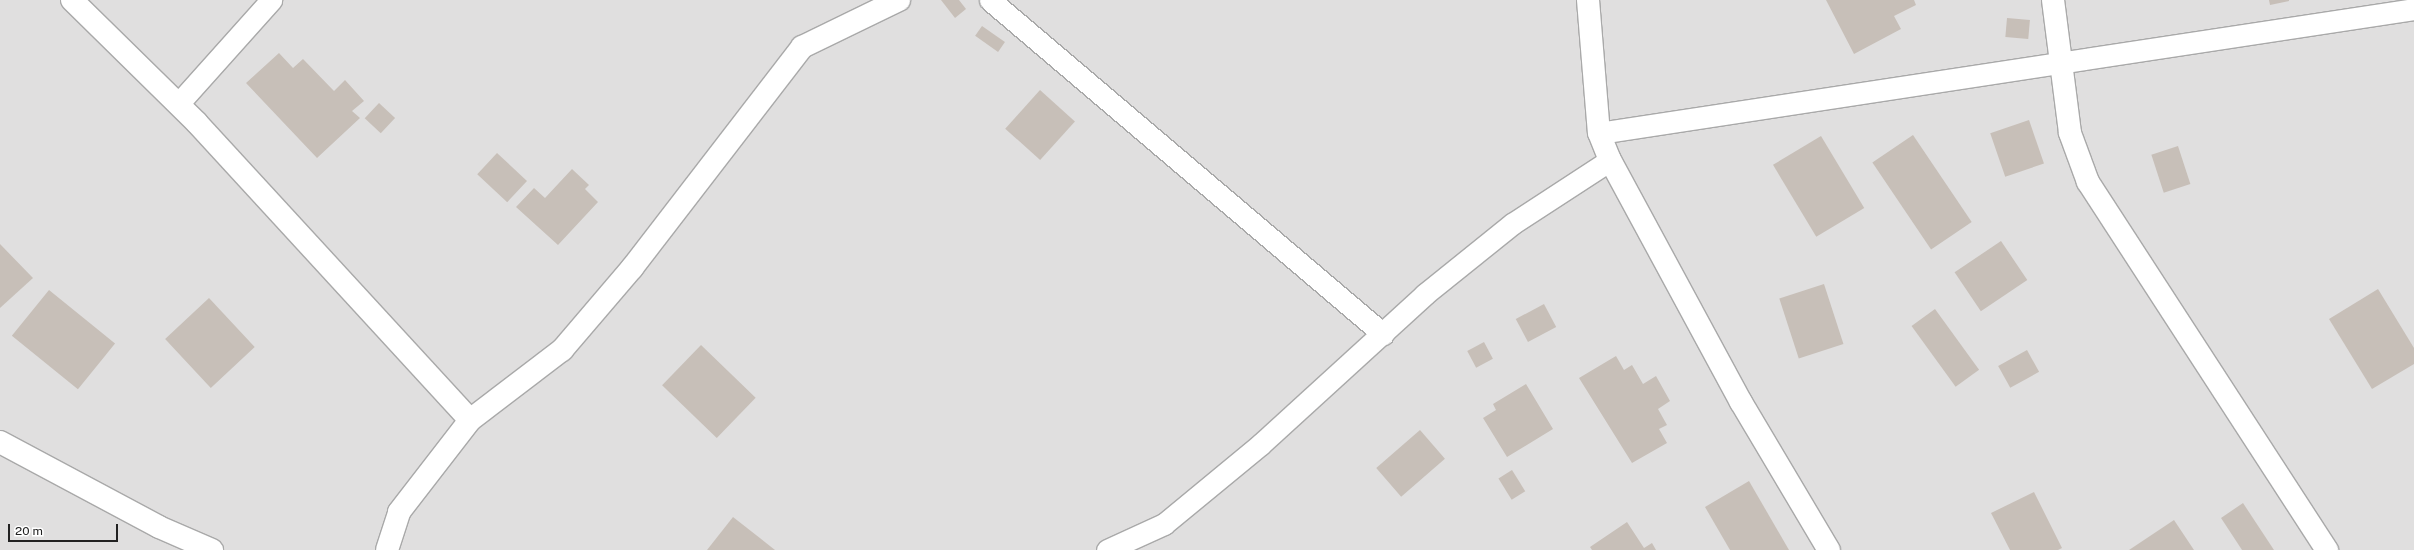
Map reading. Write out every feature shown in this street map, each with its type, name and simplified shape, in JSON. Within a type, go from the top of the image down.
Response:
[{"type":"street","points":[[72,0],[178,104],[470,420]]},
{"type":"street","points":[[387,550],[399,512],[470,420],[562,350],[632,268],[802,47],[899,0]]},
{"type":"street","points":[[1588,0],[1599,133],[1610,160],[1741,402],[1829,550]]},
{"type":"street","points":[[2053,0],[2070,133],[2088,182],[2327,550]]},
{"type":"street","points":[[0,442],[158,527],[212,550]]},
{"type":"lane","points":[[178,104],[271,0]]},
{"type":"lane","points":[[990,0],[1382,334]]},
{"type":"lane","points":[[1599,133],[2414,9]]},
{"type":"lane","points":[[1107,550],[1164,524],[1261,444],[1425,294],[1512,224],[1610,160]]},
{"type":"shaded area","points":[[0,0],[2414,0],[2414,550],[0,550]]},
{"type":"building","points":[[941,0],[959,0],[966,9],[955,18]]},
{"type":"building","points":[[1826,0],[1914,0],[1916,5],[1894,16],[1901,29],[1854,54]]},
{"type":"building","points":[[2269,0],[2289,0],[2289,1],[2270,5]]},
{"type":"building","points":[[2007,18],[2030,20],[2028,39],[2005,37]]},
{"type":"building","points":[[982,26],[1005,42],[998,52],[975,36]]},
{"type":"building","points":[[279,53],[293,68],[303,59],[334,91],[345,80],[364,101],[352,111],[360,118],[317,158],[246,83]]},
{"type":"building","points":[[1040,90],[1075,121],[1040,160],[1005,129]]},
{"type":"building","points":[[379,103],[395,118],[381,133],[365,118]]},
{"type":"building","points":[[2029,120],[2044,163],[2005,177],[1990,133]]},
{"type":"building","points":[[1913,135],[1972,222],[1931,249],[1872,162]]},
{"type":"building","points":[[1821,136],[1864,208],[1816,237],[1773,165]]},
{"type":"building","points":[[2178,146],[2190,184],[2164,193],[2151,155]]},
{"type":"building","points":[[497,153],[527,181],[507,202],[477,174]]},
{"type":"building","points":[[572,169],[589,185],[585,189],[598,202],[558,245],[516,207],[534,188],[545,198]]},
{"type":"building","points":[[2001,241],[2027,280],[1981,311],[1955,272]]},
{"type":"building","points":[[0,244],[33,278],[0,308]]},
{"type":"building","points":[[1824,284],[1843,344],[1799,358],[1779,299]]},
{"type":"building","points":[[2378,289],[2414,348],[2414,364],[2372,389],[2329,319]]},
{"type":"building","points":[[49,290],[115,343],[78,389],[12,336]]},
{"type":"building","points":[[209,298],[255,347],[211,388],[165,339]]},
{"type":"building","points":[[1544,304],[1556,327],[1528,342],[1516,319]]},
{"type":"building","points":[[1935,309],[1979,370],[1956,387],[1912,326]]},
{"type":"building","points":[[1484,342],[1493,359],[1476,368],[1467,351]]},
{"type":"building","points":[[701,345],[756,398],[717,438],[662,385]]},
{"type":"building","points":[[2027,350],[2039,372],[2010,388],[1998,366]]},
{"type":"building","points":[[1616,356],[1624,370],[1632,365],[1643,384],[1656,376],[1670,401],[1658,409],[1667,425],[1659,429],[1667,443],[1632,463],[1579,378]]},
{"type":"building","points":[[1526,384],[1553,429],[1507,457],[1483,418],[1496,410],[1493,404]]},
{"type":"building","points":[[1420,430],[1445,459],[1401,497],[1376,468]]},
{"type":"building","points":[[1512,470],[1525,491],[1512,500],[1498,478]]},
{"type":"building","points":[[1749,481],[1789,550],[1730,550],[1705,507]]},
{"type":"building","points":[[2034,492],[2062,548],[2058,550],[2010,550],[1991,513]]},
{"type":"building","points":[[2243,503],[2274,550],[2242,550],[2221,518]]},
{"type":"building","points":[[733,517],[775,550],[707,550]]},
{"type":"building","points":[[2174,520],[2194,550],[2129,550]]},
{"type":"building","points":[[1627,522],[1644,548],[1652,543],[1656,550],[1592,550],[1590,547]]}]
